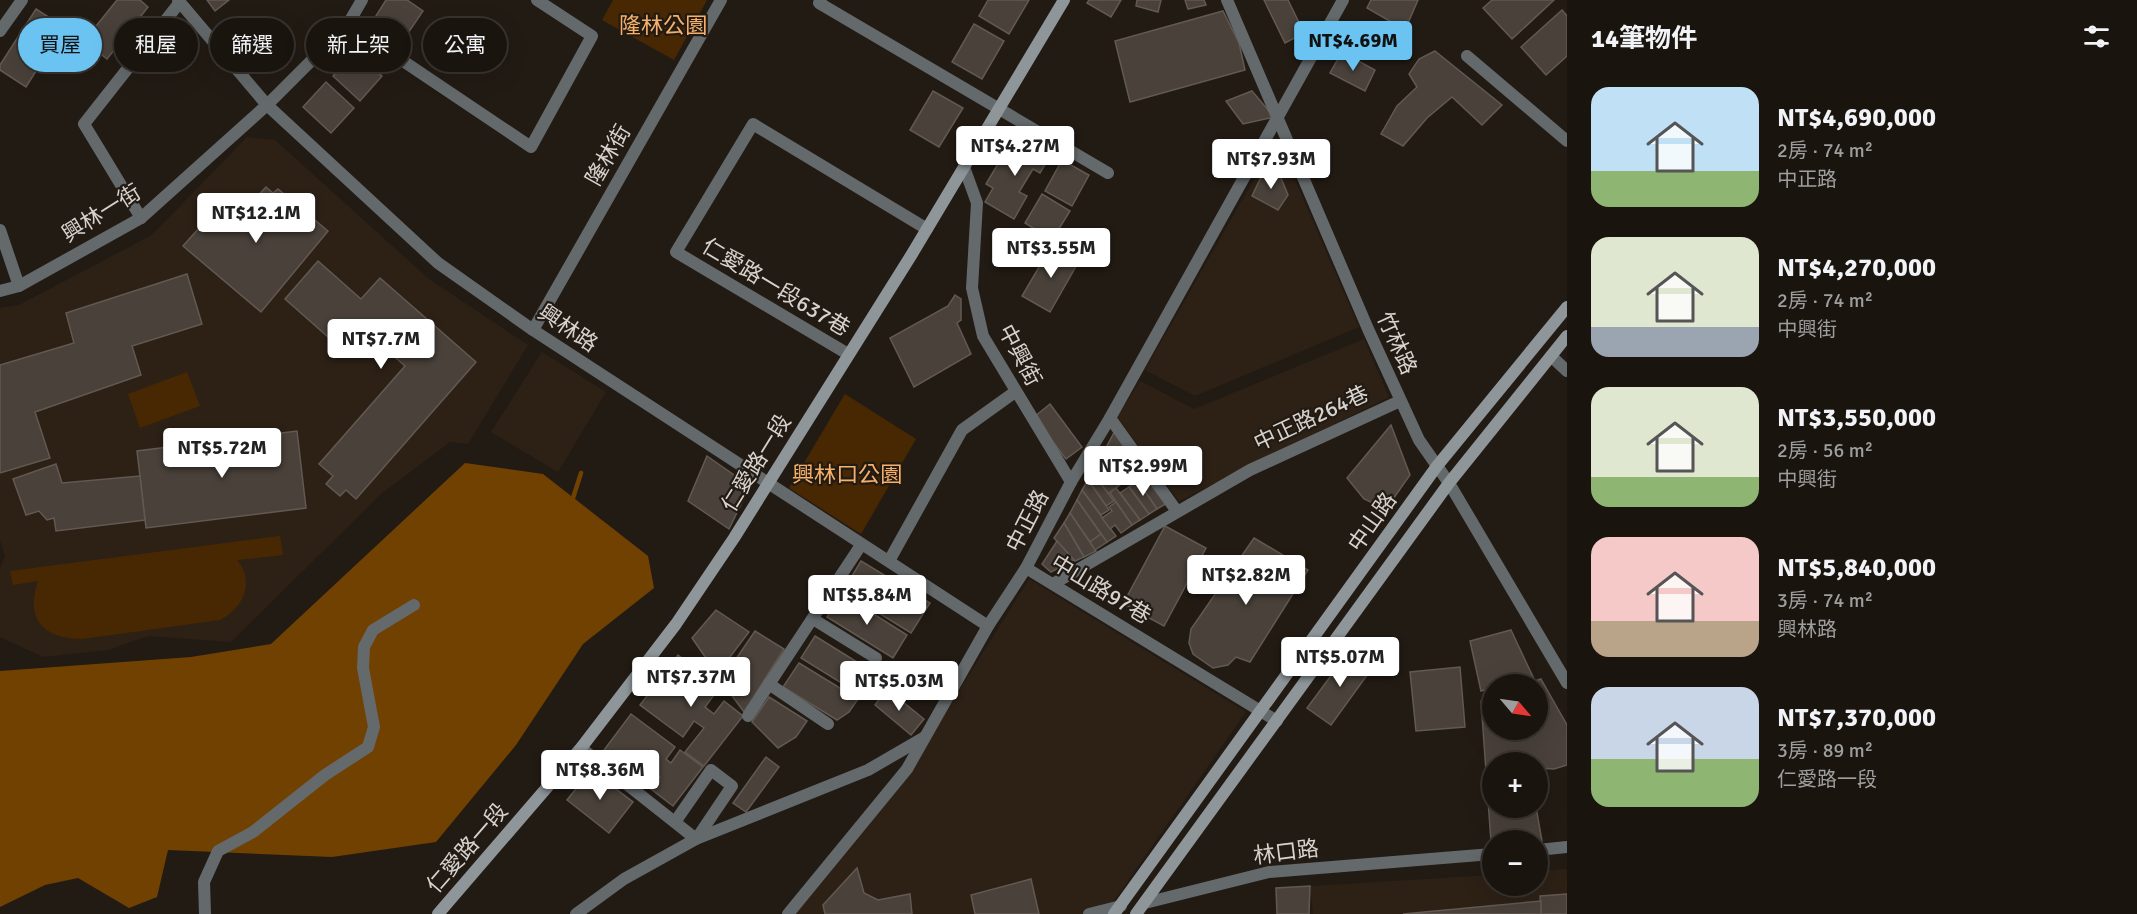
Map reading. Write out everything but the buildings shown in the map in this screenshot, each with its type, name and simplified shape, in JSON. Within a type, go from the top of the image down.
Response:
[{"type":"main road","name":"仁愛路一段","points":[[438,914],[581,748],[676,624],[768,484],[927,229],[1064,0]]},
{"type":"main road","name":"中山路","points":[[1118,910],[1437,466],[1567,307]]},
{"type":"main road","name":"中山路","points":[[1136,914],[1449,483],[1567,336]]},
{"type":"main road","name":"林口路","points":[[1118,910],[1145,903]]},
{"type":"street","points":[[0,31],[22,0]]},
{"type":"street","name":"興林一街","points":[[352,18],[362,0]]},
{"type":"street","points":[[411,66],[531,147],[592,36],[537,0]]},
{"type":"street","name":"隆林街","points":[[533,330],[721,0]]},
{"type":"street","points":[[821,0],[819,3],[1108,173]]},
{"type":"street","name":"竹林路","points":[[1227,0],[1400,401],[1419,440],[1449,483],[1567,683]]},
{"type":"street","name":"中正路","points":[[788,914],[907,769],[988,626],[1026,568],[1071,482],[1110,418],[1343,0]]},
{"type":"street","points":[[141,218],[84,124],[179,1]]},
{"type":"street","name":"興林路","points":[[179,1],[267,105],[438,263],[533,330],[988,626]]},
{"type":"street","points":[[1467,56],[1567,141]]},
{"type":"street","name":"興林一街","points":[[0,291],[19,286],[141,218],[267,105],[306,66]]},
{"type":"street","name":"仁愛路一段637巷","points":[[848,354],[676,252],[753,124],[927,229]]},
{"type":"street","name":"中興街","points":[[964,167],[977,203],[972,288],[983,336],[1071,482]]},
{"type":"street","points":[[0,230],[19,286]]},
{"type":"street","points":[[1551,356],[1567,371]]},
{"type":"street","points":[[889,561],[962,430],[1015,392]]},
{"type":"street","name":"中正路264巷","points":[[1053,584],[1176,510],[1250,470],[1400,401]]},
{"type":"street","points":[[1110,418],[1176,510]]},
{"type":"street","points":[[748,716],[861,545]]},
{"type":"street","name":"中山路97巷","points":[[1026,568],[1277,721]]},
{"type":"street","points":[[205,914],[204,882],[218,851],[253,832],[325,775],[368,747],[374,727],[363,668],[364,647],[373,630],[414,605]]},
{"type":"street","points":[[813,619],[876,658]]},
{"type":"street","points":[[769,684],[828,724]]},
{"type":"street","points":[[576,914],[624,879],[696,838],[868,770],[928,734]]},
{"type":"street","points":[[581,748],[696,838]]},
{"type":"street","points":[[675,822],[711,770],[732,786],[696,838]]},
{"type":"street","points":[[1548,849],[1567,846]]},
{"type":"street","name":"林口路","points":[[1145,903],[1269,872],[1482,855]]},
{"type":"street","name":"林口路","points":[[1089,914],[1118,910]]},
{"type":"shaded area","points":[[247,137],[275,140],[429,279],[528,345],[468,444],[450,442],[381,494],[231,642],[148,636],[108,650],[43,657],[0,637],[0,568],[5,556],[0,541],[0,308],[19,305],[152,235]]},
{"type":"shaded area","points":[[1272,148],[1279,148],[1285,157],[1359,327],[1195,396],[1145,370]]},
{"type":"shaded area","points":[[1364,339],[1389,397],[1179,501],[1117,417],[1140,381],[1194,409]]},
{"type":"shaded area","points":[[542,352],[606,392],[558,472],[491,432]]},
{"type":"shaded area","points":[[465,463],[543,474],[648,556],[654,588],[583,644],[516,745],[436,842],[332,857],[168,850],[157,897],[129,908],[78,878],[45,885],[0,907],[0,671],[191,657],[271,644]]},
{"type":"shaded area","points":[[1029,579],[1246,712],[1113,902],[1087,914],[792,914],[902,782]]},
{"type":"shaded area","points":[[1567,869],[1567,914],[1313,914],[1310,886],[1482,876],[1482,896],[1548,896],[1548,870]]},
{"type":"green space","name":"隆林公園","points":[[613,0],[707,0],[674,60],[602,20]]},
{"type":"green space","points":[[187,372],[200,406],[140,428],[128,394]]},
{"type":"green space","name":"興林口公園","points":[[845,394],[916,439],[861,534],[789,488]]},
{"type":"green space","points":[[280,536],[283,555],[237,560],[245,577],[244,593],[235,609],[220,620],[82,639],[57,635],[40,624],[34,606],[38,581],[13,585],[10,571]]},
{"type":"waterway","points":[[0,758],[95,761],[129,749],[139,754],[149,802],[170,810],[203,802],[247,759],[306,745],[337,728],[351,706],[352,669],[342,623],[352,614],[380,613],[400,592],[392,561],[401,539],[451,492],[474,482],[488,495],[497,526],[518,547],[566,520],[581,473]]},
{"type":"waterway","points":[[56,759],[90,807],[143,899]]}]
